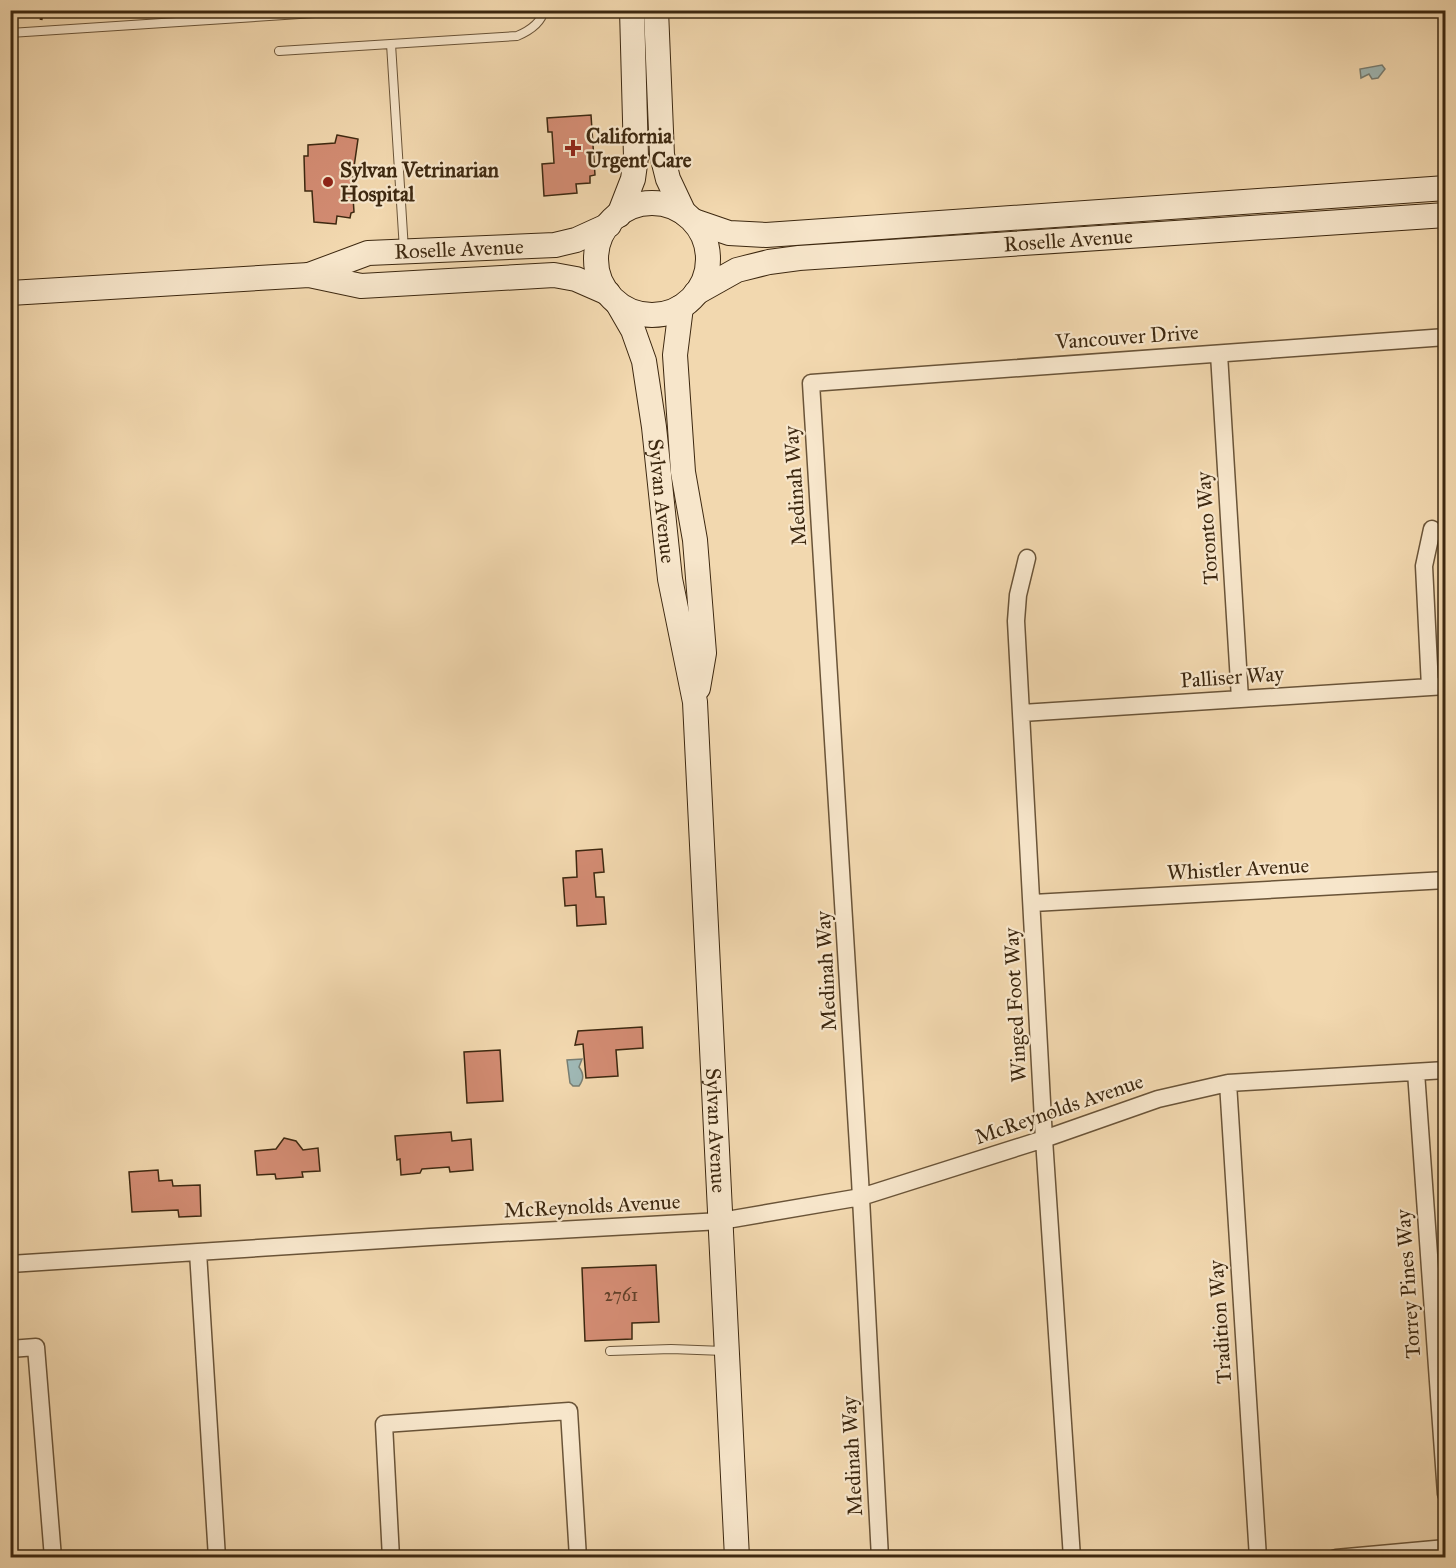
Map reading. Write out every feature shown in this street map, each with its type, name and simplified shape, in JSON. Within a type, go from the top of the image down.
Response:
[{"type":"main road","points":[[632,10],[636,158],[633,179],[614,220],[600,241],[597,258],[599,275],[613,298],[629,310],[646,315],[666,314],[688,301],[705,277],[708,259],[705,242],[668,179],[662,155],[656,10]]},
{"type":"main road","name":"Roselle Avenue","points":[[689,217],[729,233],[766,235],[1446,188]]},
{"type":"main road","points":[[614,220],[635,206],[650,203],[665,205],[689,217]]},
{"type":"main road","name":"Roselle Avenue","points":[[688,301],[736,270],[791,259],[1446,215]]},
{"type":"main road","name":"Roselle Avenue","points":[[10,293],[309,274],[368,253],[555,245],[584,237],[614,220]]},
{"type":"main road","name":"Roselle Avenue","points":[[309,274],[361,286],[554,275],[576,279],[613,298]]},
{"type":"main road","name":"Sylvan Avenue","points":[[613,298],[633,330],[644,361],[654,427],[670,579],[695,702],[737,1557]]},
{"type":"main road","name":"Sylvan Avenue","points":[[688,301],[675,358],[683,472],[695,540],[704,653],[695,702]]},
{"type":"street","name":"Vancouver Drive","points":[[811,383],[1446,337]]},
{"type":"street","name":"Toronto Way","points":[[1219,354],[1240,699]]},
{"type":"street","name":"Medinah Way","points":[[811,383],[861,1197],[880,1557]]},
{"type":"street","points":[[1432,529],[1424,566],[1438,686]]},
{"type":"street","name":"Winged Foot Way","points":[[1027,558],[1018,595],[1016,621],[1044,1139],[1072,1557]]},
{"type":"street","name":"Palliser Way","points":[[1022,714],[1438,686]]},
{"type":"street","name":"Whistler Avenue","points":[[1033,903],[1446,880]]},
{"type":"street","name":"McReynolds Avenue","points":[[10,1264],[721,1221],[861,1197],[1044,1139],[1158,1099],[1228,1083],[1446,1070]]},
{"type":"street","name":"Torrey Pines Way","points":[[1416,1072],[1438,1268],[1446,1494]]},
{"type":"street","name":"Tradition Way","points":[[1228,1083],[1258,1557]]},
{"type":"street","points":[[198,1252],[217,1557]]},
{"type":"street","points":[[10,1349],[36,1347],[53,1557]]},
{"type":"street","points":[[391,1557],[384,1424],[569,1412],[578,1557]]},
{"type":"street","points":[[1336,1557],[1446,1548]]},
{"type":"lane","points":[[10,33],[361,10]]},
{"type":"lane","points":[[279,51],[517,36],[528,32],[538,22],[544,10]]},
{"type":"lane","points":[[392,44],[405,252]]},
{"type":"lane","points":[[610,1351],[671,1349],[727,1351]]},
{"type":"water","points":[[1382,65],[1385,69],[1378,78],[1372,79],[1369,74],[1361,78],[1360,69]]},
{"type":"water","points":[[582,1059],[579,1067],[583,1074],[582,1081],[579,1086],[573,1086],[570,1083],[567,1060]]},
{"type":"building","name":"California Urgent Care","points":[[591,115],[595,175],[590,176],[590,183],[576,184],[577,193],[544,196],[542,164],[554,163],[552,132],[548,132],[547,118]]},
{"type":"building","name":"Sylvan Vetrinarian Hospital","points":[[337,135],[358,139],[352,181],[354,212],[351,213],[350,218],[337,216],[336,224],[314,222],[312,191],[305,191],[304,156],[308,156],[308,145],[335,143]]},
{"type":"building","points":[[602,849],[604,872],[594,873],[596,897],[604,897],[606,924],[577,926],[576,905],[565,906],[563,878],[577,877],[576,851]]},
{"type":"building","points":[[642,1027],[643,1048],[616,1050],[618,1076],[586,1078],[583,1044],[575,1045],[578,1031]]},
{"type":"building","points":[[500,1050],[503,1101],[467,1103],[464,1052]]},
{"type":"building","points":[[451,1132],[452,1141],[471,1139],[473,1170],[450,1172],[449,1167],[422,1169],[420,1173],[401,1175],[395,1136]]},
{"type":"building","points":[[284,1138],[296,1141],[303,1150],[318,1148],[320,1171],[302,1172],[303,1177],[276,1179],[275,1174],[257,1175],[255,1151],[276,1149]]},
{"type":"building","points":[[158,1170],[159,1181],[172,1180],[173,1186],[200,1185],[201,1216],[179,1217],[178,1210],[132,1212],[129,1172]]},
{"type":"building","points":[[656,1265],[659,1322],[632,1323],[632,1339],[585,1341],[582,1268]]},
{"type":"place","name":"California Urgent Care","points":[[573,148]]},
{"type":"place","name":"Sylvan Vetrinarian Hospital","points":[[328,182]]}]
